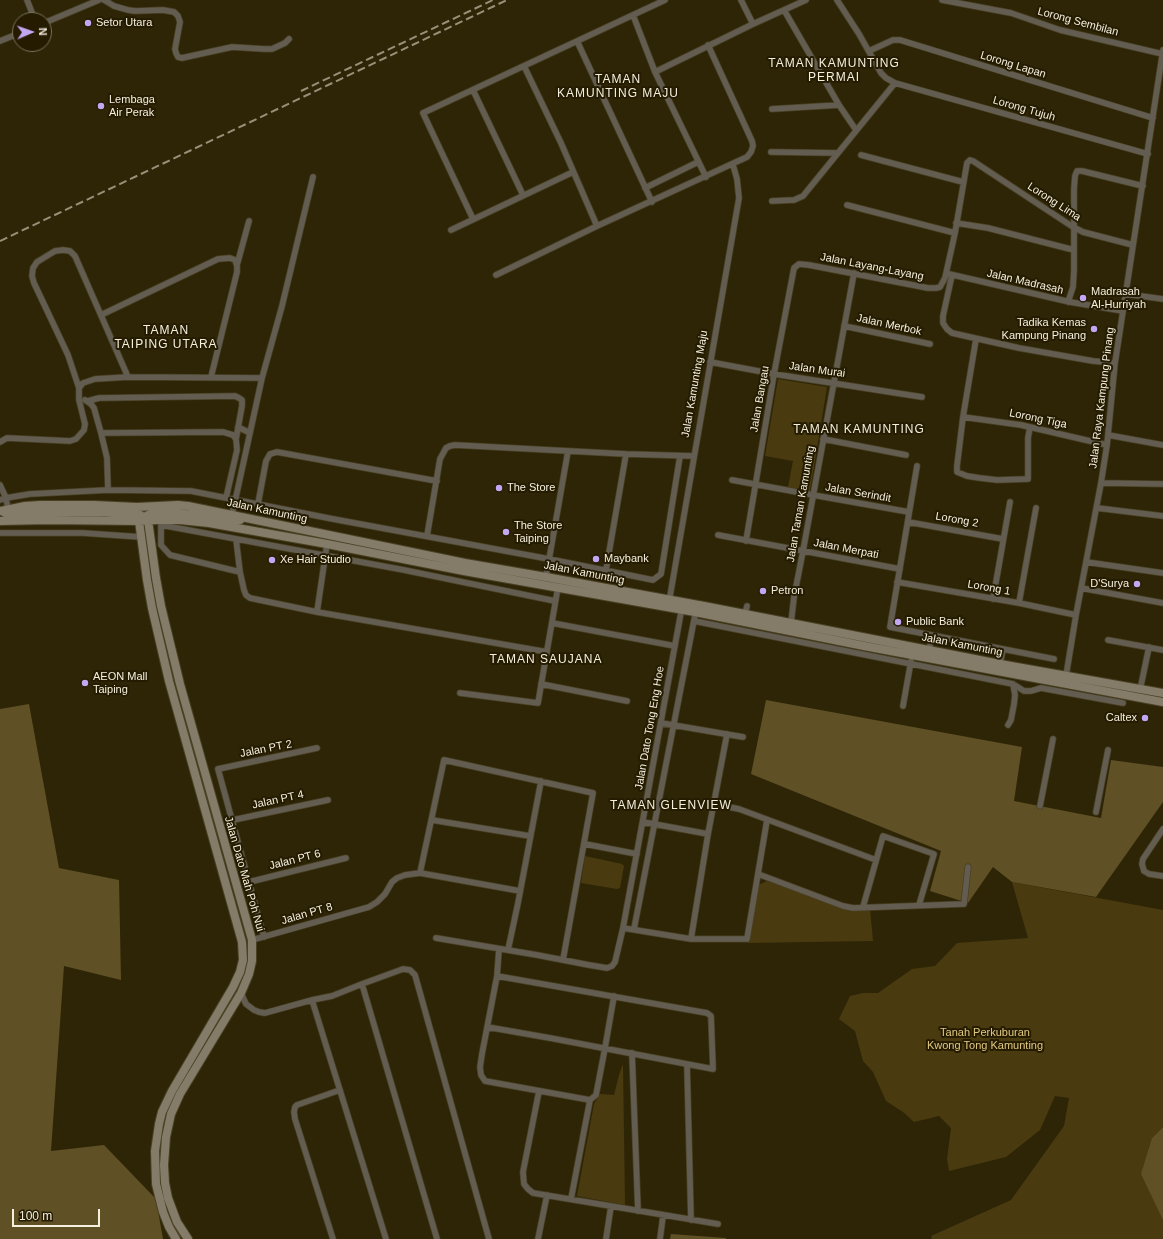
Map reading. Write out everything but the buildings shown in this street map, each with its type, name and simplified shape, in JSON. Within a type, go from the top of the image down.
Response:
[{"type":"main road","name":"Jalan Kamunting","points":[[3,511],[25,506],[40,505],[137,507],[178,505],[202,508],[246,519],[465,563],[546,577],[682,607],[745,614],[1000,664],[1163,693]]},
{"type":"main road","points":[[3,511],[139,514],[144,520],[157,513],[177,513],[235,520],[246,519]]},
{"type":"main road","name":"Jalan Dato Mah Poh Nui","points":[[144,520],[141,537],[151,601],[169,681],[243,950],[243,960],[240,972],[233,987],[172,1091],[162,1112],[159,1124],[155,1152],[156,1184],[163,1212],[176,1239]]},
{"type":"main road","name":"Jalan Dato Mah Poh Nui","points":[[144,520],[161,606],[180,684],[252,945],[252,961],[241,993],[180,1094],[171,1114],[166,1137],[164,1165],[165,1183],[168,1198],[177,1222],[188,1239]]},
{"type":"main road","name":"Jalan Kamunting","points":[[0,521],[180,520],[327,544],[464,571],[668,604]]},
{"type":"main road","name":"Jalan Kamunting","points":[[696,609],[913,655],[1163,702]]},
{"type":"main road","points":[[243,950],[252,945]]},
{"type":"street","points":[[27,0],[32,12]]},
{"type":"street","points":[[52,20],[99,0]]},
{"type":"street","points":[[104,0],[114,6],[128,10],[162,10],[174,12],[178,16],[180,22],[175,49],[178,57],[182,58],[232,47],[272,49],[285,43],[289,39]]},
{"type":"street","points":[[473,219],[423,113],[665,0]]},
{"type":"street","points":[[741,0],[753,24]]},
{"type":"street","points":[[655,72],[708,45],[806,0]]},
{"type":"street","points":[[772,201],[794,200],[803,196],[895,83],[881,73],[837,0]]},
{"type":"street","name":"Lorong Sembilan","points":[[942,0],[1011,13],[1060,30],[1162,54]]},
{"type":"street","points":[[784,10],[839,105],[856,130]]},
{"type":"street","points":[[633,15],[655,72],[706,177]]},
{"type":"street","points":[[0,41],[12,36]]},
{"type":"street","name":"Lorong Lapan","points":[[869,51],[892,40],[900,40],[1153,118]]},
{"type":"street","points":[[577,41],[652,202]]},
{"type":"street","points":[[496,275],[597,226],[733,165],[747,157],[753,146],[752,141],[708,45]]},
{"type":"street","name":"Jalan Raya Kampung Pinang","points":[[1066,676],[1107,445],[1123,312],[1163,50]]},
{"type":"street","points":[[524,66],[561,143],[597,226]]},
{"type":"street","name":"Lorong Tujuh","points":[[895,83],[1148,154]]},
{"type":"street","points":[[473,90],[523,195]]},
{"type":"street","points":[[772,109],[839,105]]},
{"type":"street","points":[[771,152],[838,153]]},
{"type":"street","points":[[861,155],[963,182],[955,233],[946,274]]},
{"type":"street","name":"Lorong Lima","points":[[963,182],[967,163],[970,160],[973,161],[1073,227],[1083,232],[1134,245]]},
{"type":"street","points":[[646,188],[698,162]]},
{"type":"street","name":"Jalan Kamunting Maju","points":[[668,604],[739,198],[738,184],[733,165]]},
{"type":"street","points":[[1068,302],[1073,287],[1074,189],[1077,171],[1143,186]]},
{"type":"street","points":[[451,230],[573,172]]},
{"type":"street","points":[[232,515],[262,378],[282,306],[313,177]]},
{"type":"street","points":[[847,206],[955,233]]},
{"type":"street","points":[[211,377],[249,221]]},
{"type":"street","points":[[956,223],[988,228],[1074,250]]},
{"type":"street","points":[[0,442],[8,438],[70,441],[76,439],[84,430],[85,424],[79,400],[79,388],[68,355],[32,276],[33,268],[37,262],[56,251],[70,251],[75,256],[128,377]]},
{"type":"street","points":[[101,314],[218,259],[230,258],[235,260],[237,266]]},
{"type":"street","name":"Jalan Layang-Layang","points":[[799,264],[854,273],[928,288],[940,287],[946,274]]},
{"type":"street","name":"Jalan Bangau","points":[[746,541],[774,374],[794,268],[799,264]]},
{"type":"street","name":"Jalan Taman Kamunting","points":[[791,623],[794,597],[854,273]]},
{"type":"street","name":"Jalan Madrasah","points":[[946,274],[1068,302],[1123,312]]},
{"type":"street","points":[[952,275],[943,316],[943,323],[952,333],[976,339],[1093,361],[1116,363]]},
{"type":"street","points":[[1126,294],[1163,299]]},
{"type":"street","name":"Jalan Merbok","points":[[844,326],[930,344]]},
{"type":"street","points":[[976,339],[963,417],[956,466],[957,472],[967,476],[997,480],[1028,478],[1028,438],[1030,427]]},
{"type":"street","name":"Jalan Murai","points":[[710,362],[774,374],[922,397]]},
{"type":"street","points":[[79,388],[83,383],[95,379],[128,377],[262,378]]},
{"type":"street","points":[[79,400],[88,401],[99,398],[235,396],[239,398],[242,400],[242,406],[236,439],[237,450],[226,498]]},
{"type":"street","points":[[88,401],[94,408],[107,458],[108,490]]},
{"type":"street","name":"Lorong Tiga","points":[[963,417],[1030,427],[1107,445]]},
{"type":"street","points":[[238,428],[250,433]]},
{"type":"street","points":[[101,433],[223,432],[230,433],[236,439]]},
{"type":"street","points":[[1108,434],[1163,445]]},
{"type":"street","points":[[823,439],[906,455]]},
{"type":"street","points":[[427,536],[440,458],[446,448],[454,445],[693,456]]},
{"type":"street","points":[[546,577],[568,450]]},
{"type":"street","points":[[258,504],[266,461],[270,454],[277,452],[437,481]]},
{"type":"street","points":[[606,570],[626,454]]},
{"type":"street","points":[[0,500],[30,494],[108,490],[191,491],[653,580],[660,574],[680,456]]},
{"type":"street","points":[[917,466],[890,627],[1054,658]]},
{"type":"street","name":"Jalan Serindit","points":[[732,480],[909,512]]},
{"type":"street","points":[[1101,483],[1163,484]]},
{"type":"street","points":[[0,485],[6,498],[3,511]]},
{"type":"street","points":[[993,598],[1010,502]]},
{"type":"street","points":[[1019,603],[1036,508]]},
{"type":"street","points":[[1097,508],[1163,516]]},
{"type":"street","name":"Lorong 2","points":[[908,522],[1003,539]]},
{"type":"street","points":[[240,572],[170,555],[161,545],[161,525],[326,555],[555,601]]},
{"type":"street","points":[[0,533],[83,533],[141,537]]},
{"type":"street","name":"Jalan Merpati","points":[[718,535],[900,569]]},
{"type":"street","points":[[236,539],[244,590],[246,596],[250,598],[317,612],[547,652]]},
{"type":"street","points":[[317,612],[327,544]]},
{"type":"street","points":[[1086,562],[1163,573]]},
{"type":"street","name":"Lorong 1","points":[[897,582],[993,598],[1076,615]]},
{"type":"street","points":[[460,693],[538,703],[558,587]]},
{"type":"street","points":[[1081,588],[1163,602]]},
{"type":"street","points":[[745,614],[747,606]]},
{"type":"street","name":"Jalan Dato Tong Eng Hoe","points":[[563,960],[607,968],[612,966],[615,962],[637,854],[682,607]]},
{"type":"street","points":[[634,929],[696,609]]},
{"type":"street","points":[[694,621],[1013,684],[1024,691],[1031,691],[1038,688],[1047,689],[1123,703]]},
{"type":"street","points":[[552,623],[675,646]]},
{"type":"street","points":[[929,650],[932,636]]},
{"type":"street","points":[[1108,640],[1163,650]]},
{"type":"street","points":[[1140,690],[1149,647]]},
{"type":"street","points":[[1000,664],[1003,649]]},
{"type":"street","points":[[903,706],[913,655]]},
{"type":"street","points":[[1036,679],[1038,688]]},
{"type":"street","points":[[541,684],[627,701]]},
{"type":"street","points":[[1008,725],[1011,720],[1015,696],[1013,684]]},
{"type":"street","points":[[661,723],[743,736]]},
{"type":"street","points":[[691,939],[708,834],[727,734]]},
{"type":"street","points":[[1040,806],[1053,739]]},
{"type":"street","name":"Jalan PT 2","points":[[232,820],[218,769],[317,748]]},
{"type":"street","points":[[1096,812],[1108,750]]},
{"type":"street","points":[[436,938],[563,960],[593,793],[444,760],[420,873],[520,891]]},
{"type":"street","points":[[508,950],[541,781]]},
{"type":"street","name":"Jalan PT 4","points":[[232,820],[328,800]]},
{"type":"street","points":[[714,804],[740,809],[876,860]]},
{"type":"street","points":[[232,820],[264,937]]},
{"type":"street","points":[[432,820],[530,836]]},
{"type":"street","points":[[623,928],[691,939],[746,939],[767,820]]},
{"type":"street","points":[[643,822],[708,834]]},
{"type":"street","points":[[1163,829],[1143,859],[1142,864],[1144,871],[1149,874],[1163,876]]},
{"type":"street","points":[[863,907],[883,836],[934,854],[919,905]]},
{"type":"street","points":[[584,844],[637,854]]},
{"type":"street","name":"Jalan PT 6","points":[[249,882],[346,858]]},
{"type":"street","points":[[758,874],[842,906],[863,907],[964,904],[968,867]]},
{"type":"street","name":"Jalan PT 8","points":[[252,945],[264,937],[369,907],[385,894],[392,882],[397,878],[405,875],[420,873]]},
{"type":"street","points":[[500,949],[497,976],[480,1067],[481,1075],[485,1081],[590,1100]]},
{"type":"street","points":[[241,993],[246,1004],[254,1010],[265,1013],[332,996],[403,970],[410,970],[415,975],[490,1239]]},
{"type":"street","points":[[487,1027],[713,1069],[711,1016],[707,1013],[497,976]]},
{"type":"street","points":[[362,984],[437,1239]]},
{"type":"street","points":[[571,1198],[590,1100],[596,1095],[614,996]]},
{"type":"street","points":[[312,1000],[386,1239]]},
{"type":"street","points":[[236,1003],[246,1004]]},
{"type":"street","points":[[632,1053],[638,1211]]},
{"type":"street","points":[[687,1065],[691,1220]]},
{"type":"street","points":[[333,1239],[294,1112],[297,1105],[340,1090]]},
{"type":"street","points":[[539,1091],[524,1164],[523,1178],[524,1184],[528,1189],[533,1192],[547,1195],[571,1198],[663,1216],[718,1224]]},
{"type":"street","points":[[538,1239],[547,1195]]},
{"type":"street","points":[[606,1239],[611,1206]]},
{"type":"street","points":[[660,1239],[663,1216]]},
{"type":"green space","points":[[778,379],[827,387],[810,491],[788,487],[793,461],[765,456]]},
{"type":"green space","points":[[585,856],[622,864],[624,866],[620,888],[617,889],[581,883]]},
{"type":"green space","points":[[767,881],[844,909],[870,909],[873,941],[747,943],[758,885]]},
{"type":"green space","name":"Tanah Perkuburan Kwong Tong Kamunting","points":[[1012,882],[1163,910],[1163,1127],[1152,1138],[1163,1220],[1163,1239],[932,1239],[931,1236],[1011,1200],[1064,1126],[1069,1098],[1055,1096],[1040,1130],[1006,1157],[949,1171],[947,1159],[951,1128],[939,1116],[914,1122],[903,1112],[886,1101],[873,1072],[863,1061],[855,1031],[839,1019],[850,996],[863,993],[878,993],[912,969],[935,966],[957,943],[1028,938]]},
{"type":"green space","points":[[623,1064],[625,1205],[577,1196],[594,1104],[600,1094],[614,1095]]},
{"type":"shaded area","points":[[766,700],[1022,747],[1014,801],[1101,818],[1111,760],[1163,767],[1163,802],[1096,897],[1012,882],[993,867],[968,903],[930,891],[941,851],[751,774]]},
{"type":"shaded area","points":[[29,704],[59,868],[119,880],[121,980],[64,966],[51,1151],[104,1145],[156,1199],[163,1239],[0,1239],[0,709]]},
{"type":"shaded area","points":[[1163,1127],[1163,1220],[1141,1174],[1152,1138]]},
{"type":"shaded area","points":[[671,1234],[726,1238],[726,1239],[670,1239]]},
{"type":"railway","points":[[301,91],[493,0]]},
{"type":"railway","points":[[0,241],[507,0]]},
{"type":"place","name":"Setor Utara","points":[[88,23]]},
{"type":"place","name":"Lembaga Air Perak","points":[[101,106]]},
{"type":"place","name":"Madrasah Al-Hurriyah","points":[[1083,298]]},
{"type":"place","name":"Tadika Kemas Kampung Pinang","points":[[1094,329]]},
{"type":"place","name":"The Store","points":[[499,488]]},
{"type":"place","name":"The Store Taiping","points":[[506,532]]},
{"type":"place","name":"Maybank","points":[[596,559]]},
{"type":"place","name":"Xe Hair Studio","points":[[272,560]]},
{"type":"place","name":"D'Surya","points":[[1137,584]]},
{"type":"place","name":"Petron","points":[[763,591]]},
{"type":"place","name":"Public Bank","points":[[898,622]]},
{"type":"place","name":"AEON Mall Taiping","points":[[85,683]]},
{"type":"place","name":"Caltex","points":[[1145,718]]},
{"type":"district","name":"TAMAN KAMUNTING PERMAI","points":[[834,71]]},
{"type":"district","name":"TAMAN KAMUNTING MAJU","points":[[618,87]]},
{"type":"district","name":"TAMAN TAIPING UTARA","points":[[166,338]]},
{"type":"district","name":"TAMAN KAMUNTING","points":[[859,430]]},
{"type":"district","name":"TAMAN SAUJANA","points":[[546,660]]},
{"type":"district","name":"TAMAN GLENVIEW","points":[[671,806]]}]
